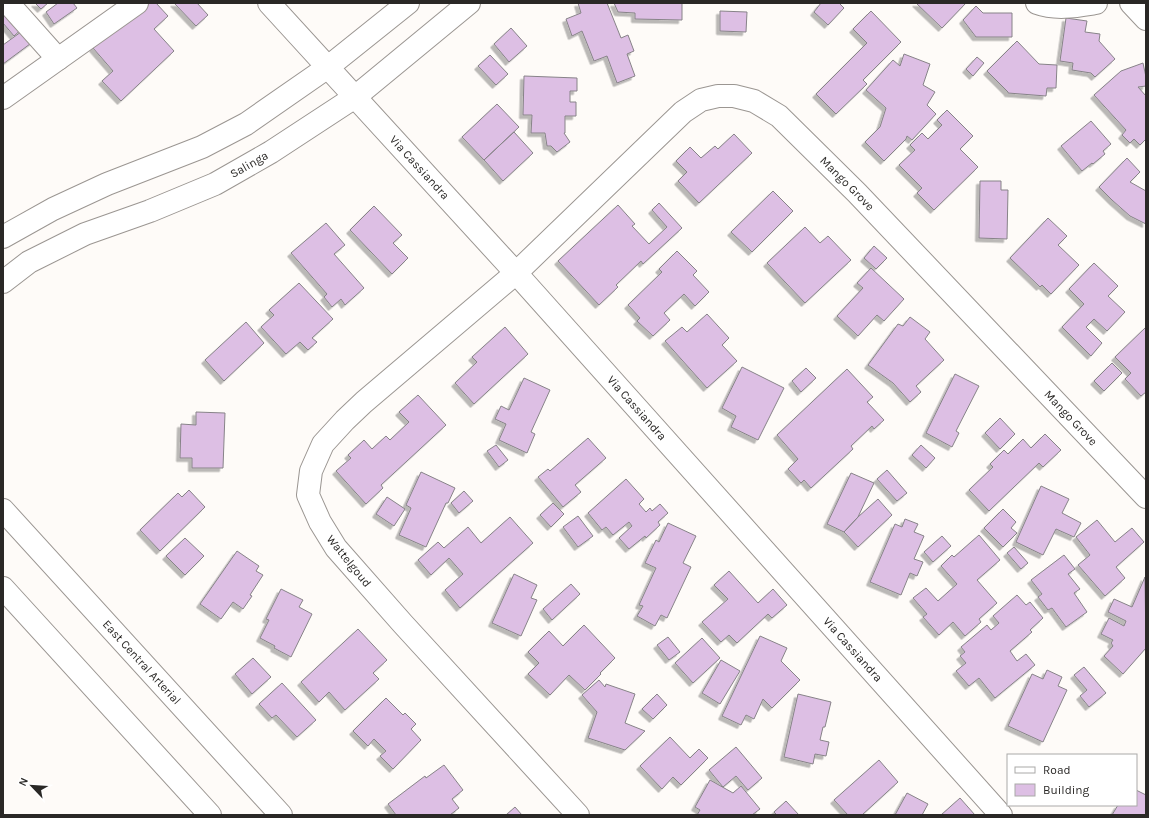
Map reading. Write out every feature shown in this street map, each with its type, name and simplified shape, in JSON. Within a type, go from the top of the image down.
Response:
[{"type":"street","points":[[8,3],[58,59]]},
{"type":"street","points":[[3,98],[137,3]]},
{"type":"street","name":"Via Cassiandra","points":[[269,3],[516,273],[1001,815]]},
{"type":"street","points":[[3,237],[53,209],[107,184],[202,147],[246,124],[328,67],[408,3]]},
{"type":"street","name":"Salinga","points":[[3,282],[29,262],[84,234],[150,211],[214,184],[271,152],[355,97],[469,3]]},
{"type":"street","points":[[1037,3],[1045,6],[1069,7],[1096,3]]},
{"type":"street","points":[[1127,3],[1146,19]]},
{"type":"street","name":"Mango Grove","points":[[516,273],[683,112],[701,100],[718,96],[734,96],[754,101],[779,116],[857,193],[1146,497]]},
{"type":"street","name":"Wattelgoud","points":[[516,273],[364,402],[345,420],[323,444],[311,471],[308,495],[320,522],[336,548],[578,815]]},
{"type":"street","name":"East Central Arterial","points":[[3,510],[281,815]]},
{"type":"street","points":[[3,588],[210,815]]},
{"type":"building","points":[[3,3],[25,26],[14,36],[3,23]]},
{"type":"building","points":[[35,3],[48,3],[41,9]]},
{"type":"building","points":[[58,3],[73,3],[77,8],[54,24],[46,12]]},
{"type":"building","points":[[142,3],[156,3],[168,16],[154,29],[174,51],[121,101],[102,81],[113,71],[93,48]]},
{"type":"building","points":[[174,3],[197,3],[208,15],[196,26]]},
{"type":"building","points":[[578,3],[607,3],[621,38],[628,35],[634,51],[627,54],[635,76],[617,83],[607,56],[594,61],[582,31],[572,36],[566,19],[581,13]]},
{"type":"building","points":[[614,3],[682,3],[682,20],[635,19],[635,13],[618,12]]},
{"type":"building","points":[[821,3],[839,3],[844,8],[828,25],[814,12]]},
{"type":"building","points":[[916,3],[966,3],[942,28]]},
{"type":"building","points":[[976,6],[983,13],[1012,13],[1012,37],[976,37],[963,20]]},
{"type":"building","points":[[720,11],[747,12],[746,32],[720,31]]},
{"type":"building","points":[[871,11],[901,42],[863,80],[867,84],[836,114],[816,94],[867,43],[853,29]]},
{"type":"building","points":[[1066,18],[1087,21],[1085,32],[1100,34],[1099,41],[1115,59],[1095,77],[1091,73],[1072,70],[1073,63],[1060,61]]},
{"type":"building","points":[[511,28],[527,46],[509,62],[494,44]]},
{"type":"building","points":[[25,29],[34,41],[3,64],[3,45]]},
{"type":"building","points":[[1017,41],[1039,64],[1057,65],[1056,88],[1047,88],[1046,96],[1008,93],[987,71]]},
{"type":"building","points":[[904,54],[930,64],[923,85],[935,92],[927,105],[936,114],[912,140],[907,136],[906,139],[884,161],[865,142],[880,127],[886,108],[866,90],[893,60],[900,66]]},
{"type":"building","points":[[490,55],[508,74],[496,85],[478,66]]},
{"type":"building","points":[[977,57],[984,63],[973,76],[966,69]]},
{"type":"building","points":[[1143,63],[1146,86],[1138,87],[1146,96],[1146,139],[1140,145],[1134,139],[1130,143],[1122,135],[1126,130],[1094,95],[1121,71]]},
{"type":"building","points":[[524,76],[577,78],[577,91],[570,91],[570,102],[576,102],[576,116],[565,116],[564,133],[570,142],[557,152],[551,146],[547,146],[545,133],[531,133],[532,115],[523,115]]},
{"type":"building","points":[[497,104],[519,127],[484,160],[462,137]]},
{"type":"building","points":[[947,110],[973,136],[960,149],[978,167],[934,210],[917,193],[922,188],[899,165],[915,150],[910,145],[922,133],[928,139],[942,125],[937,120]]},
{"type":"building","points":[[1091,121],[1111,144],[1103,151],[1105,154],[1082,171],[1061,146]]},
{"type":"building","points":[[514,132],[533,153],[503,181],[484,160]]},
{"type":"building","points":[[734,134],[752,153],[699,203],[678,181],[687,172],[676,161],[690,147],[701,158],[715,146],[718,149]]},
{"type":"building","points":[[1127,158],[1140,172],[1130,182],[1146,191],[1146,224],[1130,216],[1099,187]]},
{"type":"building","points":[[980,181],[1001,181],[1001,190],[1008,190],[1007,239],[979,238]]},
{"type":"building","points":[[773,191],[793,211],[752,252],[731,232]]},
{"type":"building","points":[[659,203],[682,228],[643,264],[641,261],[616,285],[618,287],[599,305],[558,261],[618,205],[635,224],[632,226],[649,244],[667,227],[652,210]]},
{"type":"building","points":[[374,206],[402,235],[393,243],[408,258],[392,274],[350,230]]},
{"type":"building","points":[[1048,218],[1067,236],[1058,245],[1079,265],[1051,294],[1042,285],[1040,287],[1010,258]]},
{"type":"building","points":[[326,223],[345,245],[334,254],[364,288],[345,305],[341,299],[332,307],[324,297],[327,294],[291,253]]},
{"type":"building","points":[[805,227],[820,243],[828,236],[851,260],[805,303],[767,263]]},
{"type":"building","points":[[874,246],[887,258],[876,269],[864,258]]},
{"type":"building","points":[[677,251],[697,271],[693,275],[709,292],[695,306],[684,294],[664,313],[670,320],[653,336],[637,321],[640,318],[628,305],[662,272],[659,269]]},
{"type":"building","points":[[1094,263],[1118,286],[1108,296],[1125,312],[1107,331],[1094,319],[1086,327],[1102,343],[1091,356],[1062,327],[1084,304],[1069,289]]},
{"type":"building","points":[[871,268],[904,299],[884,321],[877,315],[858,336],[837,316],[863,288],[857,283]]},
{"type":"building","points":[[299,283],[333,319],[312,338],[317,342],[308,350],[300,342],[286,354],[261,327],[274,315],[269,310]]},
{"type":"building","points":[[707,314],[729,338],[722,345],[737,361],[707,388],[665,341],[682,327],[687,332]]},
{"type":"building","points":[[910,317],[930,332],[925,339],[944,360],[916,386],[921,392],[910,402],[893,383],[868,365],[898,324],[903,326]]},
{"type":"building","points":[[246,322],[264,343],[224,381],[205,360]]},
{"type":"building","points":[[505,327],[528,354],[474,404],[455,383],[477,362],[472,357]]},
{"type":"building","points":[[1146,327],[1146,392],[1141,396],[1125,379],[1131,373],[1115,357]]},
{"type":"building","points":[[1112,363],[1122,373],[1104,391],[1094,381]]},
{"type":"building","points":[[742,367],[784,388],[758,440],[731,427],[736,416],[722,408]]},
{"type":"building","points":[[806,368],[816,378],[801,392],[792,381]]},
{"type":"building","points":[[847,369],[873,397],[867,402],[884,420],[874,429],[872,426],[851,446],[853,449],[811,488],[804,480],[801,483],[788,469],[798,459],[777,435]]},
{"type":"building","points":[[955,374],[979,386],[956,431],[959,433],[952,447],[926,433]]},
{"type":"building","points":[[524,378],[550,390],[531,432],[535,434],[527,453],[499,440],[506,424],[495,419],[501,406],[509,410]]},
{"type":"building","points":[[418,395],[446,425],[381,485],[383,488],[366,504],[336,471],[351,458],[348,455],[364,440],[372,449],[386,436],[390,440],[409,422],[399,412]]},
{"type":"building","points":[[196,412],[225,413],[223,468],[192,468],[192,458],[180,458],[181,424],[196,425]]},
{"type":"building","points":[[1000,418],[1015,434],[1000,449],[985,433]]},
{"type":"building","points":[[1045,434],[1061,450],[1043,467],[1039,463],[989,511],[969,490],[993,467],[990,464],[1004,450],[1008,454],[1023,439],[1031,448]]},
{"type":"building","points":[[588,438],[606,458],[575,485],[581,492],[563,507],[538,477],[548,469],[550,471]]},
{"type":"building","points":[[496,445],[508,460],[499,467],[487,451]]},
{"type":"building","points":[[921,445],[935,458],[926,468],[912,455]]},
{"type":"building","points":[[887,470],[907,493],[897,501],[877,479]]},
{"type":"building","points":[[421,472],[455,488],[448,503],[446,503],[426,547],[399,535],[411,508],[406,505]]},
{"type":"building","points":[[851,473],[874,483],[858,517],[844,532],[827,524]]},
{"type":"building","points":[[626,479],[644,499],[639,504],[646,512],[650,508],[652,511],[660,504],[668,513],[658,522],[660,525],[646,538],[645,536],[629,549],[619,538],[632,526],[629,522],[613,535],[606,527],[602,530],[588,513]]},
{"type":"building","points":[[1041,486],[1069,499],[1062,513],[1081,523],[1074,537],[1056,529],[1043,555],[1016,542]]},
{"type":"building","points":[[189,490],[205,507],[160,551],[140,530],[178,493],[182,497]]},
{"type":"building","points":[[464,491],[473,501],[459,513],[451,503]]},
{"type":"building","points":[[387,497],[405,509],[394,526],[376,514]]},
{"type":"building","points":[[878,499],[892,515],[858,547],[844,532]]},
{"type":"building","points":[[553,503],[564,514],[551,527],[540,515]]},
{"type":"building","points":[[1003,509],[1016,522],[1011,528],[1017,533],[1003,547],[984,528]]},
{"type":"building","points":[[578,516],[593,536],[578,547],[563,527]]},
{"type":"building","points":[[510,517],[533,543],[460,608],[445,590],[463,574],[449,558],[431,575],[418,560],[438,542],[444,548],[468,527],[481,543]]},
{"type":"building","points":[[905,519],[918,524],[914,532],[924,536],[914,559],[923,562],[917,576],[910,573],[901,595],[870,582],[895,524],[902,527]]},
{"type":"building","points":[[1097,520],[1115,542],[1132,528],[1144,542],[1116,567],[1125,578],[1105,596],[1078,565],[1090,555],[1076,537]]},
{"type":"building","points":[[668,523],[696,536],[683,563],[691,567],[667,618],[661,615],[655,626],[637,616],[643,606],[639,605],[656,568],[645,563],[656,540],[659,542]]},
{"type":"building","points":[[979,535],[1000,560],[977,580],[997,603],[979,619],[981,622],[965,636],[953,622],[939,635],[923,617],[927,614],[913,598],[926,588],[938,601],[957,584],[941,566],[952,555],[954,557]]},
{"type":"building","points":[[942,536],[951,546],[933,562],[924,552]]},
{"type":"building","points":[[185,538],[204,556],[185,575],[166,556]]},
{"type":"building","points":[[1014,547],[1028,563],[1021,569],[1007,553]]},
{"type":"building","points":[[237,551],[259,566],[256,571],[263,575],[243,609],[233,602],[221,619],[200,604]]},
{"type":"building","points":[[1064,555],[1075,569],[1068,574],[1080,589],[1074,593],[1087,612],[1066,627],[1052,608],[1048,610],[1038,597],[1042,594],[1031,580]]},
{"type":"building","points":[[729,571],[758,603],[773,589],[787,605],[772,618],[768,614],[737,643],[729,635],[721,642],[702,622],[728,599],[714,585]]},
{"type":"building","points":[[514,574],[537,585],[531,598],[537,600],[521,636],[492,623]]},
{"type":"building","points":[[1145,577],[1146,648],[1123,674],[1104,656],[1113,646],[1111,643],[1113,640],[1101,634],[1109,618],[1124,626],[1126,621],[1108,612],[1114,599],[1132,607]]},
{"type":"building","points":[[571,584],[580,594],[552,620],[543,609]]},
{"type":"building","points":[[281,589],[303,600],[299,607],[312,614],[291,657],[274,648],[275,646],[260,638],[269,620],[266,619]]},
{"type":"building","points":[[1017,595],[1026,605],[1030,602],[1043,618],[1030,630],[1032,632],[1010,651],[1017,661],[1026,654],[1035,665],[995,698],[979,678],[969,686],[956,671],[966,663],[960,656],[965,652],[961,647],[987,625],[991,630],[999,623],[993,616]]},
{"type":"building","points":[[584,625],[615,658],[585,690],[569,675],[550,695],[528,674],[539,663],[528,652],[549,631],[563,646]]},
{"type":"building","points":[[358,629],[387,660],[373,673],[379,679],[345,710],[329,692],[319,702],[301,682]]},
{"type":"building","points":[[760,636],[787,648],[781,661],[800,680],[772,708],[763,699],[754,719],[746,715],[741,725],[722,716]]},
{"type":"building","points":[[668,637],[680,652],[669,660],[657,645]]},
{"type":"building","points":[[702,638],[720,658],[693,683],[675,663]]},
{"type":"building","points":[[253,658],[271,677],[252,694],[235,674]]},
{"type":"building","points":[[721,660],[740,671],[720,704],[702,693]]},
{"type":"building","points":[[1084,667],[1106,693],[1089,707],[1080,696],[1087,690],[1074,675]]},
{"type":"building","points":[[1047,670],[1062,677],[1058,686],[1067,690],[1043,742],[1008,726],[1032,674],[1043,679]]},
{"type":"building","points":[[599,680],[605,687],[606,684],[635,694],[625,723],[645,731],[625,750],[588,738],[597,712],[582,695]]},
{"type":"building","points":[[282,683],[316,720],[297,737],[276,715],[272,718],[259,704]]},
{"type":"building","points":[[657,694],[667,705],[653,719],[642,709]]},
{"type":"building","points":[[798,694],[831,702],[820,740],[829,742],[826,756],[815,754],[813,764],[784,757]]},
{"type":"building","points":[[386,698],[403,715],[405,713],[416,724],[411,729],[421,740],[393,769],[380,756],[386,751],[374,739],[368,746],[353,731]]},
{"type":"building","points":[[670,737],[690,758],[699,749],[708,758],[681,785],[673,777],[662,789],[640,766]]},
{"type":"building","points":[[736,747],[762,778],[748,790],[736,776],[723,787],[709,770]]},
{"type":"building","points":[[879,760],[898,782],[862,815],[848,815],[834,800]]},
{"type":"building","points":[[444,765],[463,790],[452,799],[459,808],[450,815],[396,815],[388,804],[425,776],[426,778]]},
{"type":"building","points":[[710,780],[733,793],[741,786],[760,809],[752,815],[697,815],[700,810],[695,807]]},
{"type":"building","points":[[1137,790],[1146,795],[1146,815],[1112,815],[1117,806],[1137,806]]},
{"type":"building","points":[[907,793],[928,804],[922,815],[895,815]]},
{"type":"building","points":[[960,798],[975,815],[941,815]]},
{"type":"building","points":[[786,801],[799,815],[777,815],[774,812]]},
{"type":"building","points":[[515,807],[522,815],[506,815]]}]
